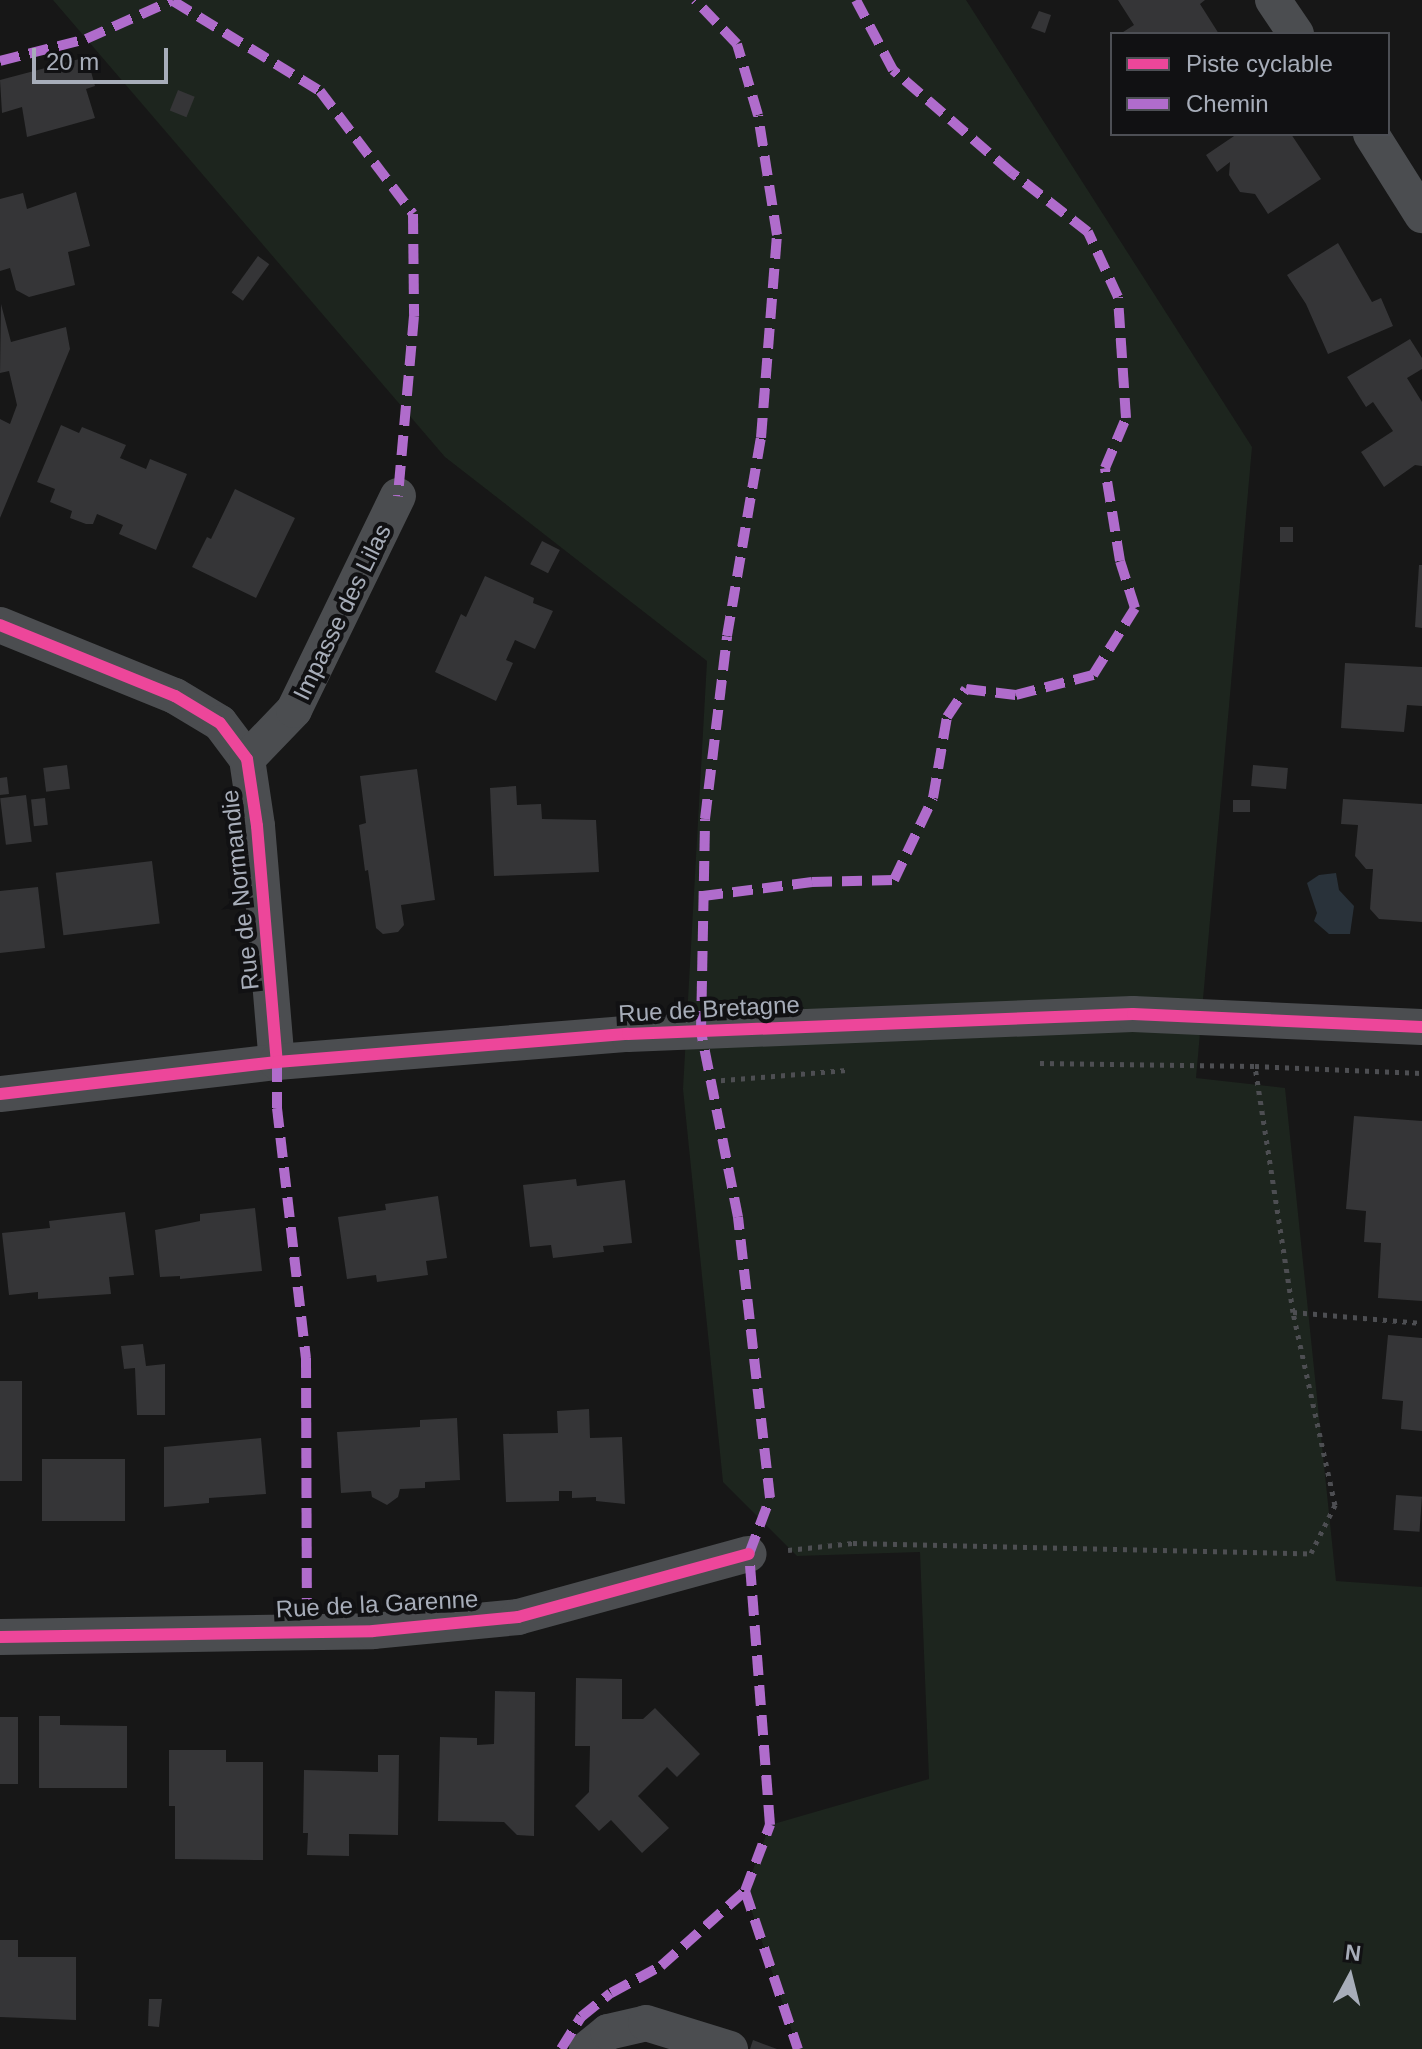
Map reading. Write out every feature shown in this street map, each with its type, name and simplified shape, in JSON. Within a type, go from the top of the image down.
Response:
[{"type":"street","points":[[1273,0],[1295,32]]},
{"type":"street","points":[[1372,136],[1422,215]]},
{"type":"street","name":"Impasse des Lilas","points":[[247,759],[294,710],[398,496]]},
{"type":"street","name":"Rue de Normandie","points":[[0,625],[175,696],[220,723],[247,759],[259,842],[277,1062]]},
{"type":"street","name":"Rue de Bretagne","points":[[0,1094],[277,1062],[628,1034],[1133,1014],[1422,1027]]},
{"type":"street","name":"Rue de la Garenne","points":[[0,1637],[373,1631],[518,1617],[749,1554]]},
{"type":"street","points":[[587,2049],[608,2032],[646,2023],[730,2049]]},
{"type":"path","points":[[1038,1063],[1255,1066],[1422,1073]]},
{"type":"path","points":[[749,1554],[853,1543],[1311,1553],[1335,1505],[1293,1312],[1255,1066]]},
{"type":"path","points":[[711,1081],[851,1070]]},
{"type":"path","points":[[1293,1312],[1422,1323]]},
{"type":"shaded area","points":[[53,0],[966,0],[1252,447],[1196,1078],[1285,1088],[1336,1581],[1422,1587],[1422,2049],[798,2049],[745,1891],[770,1825],[929,1779],[920,1552],[797,1556],[723,1482],[683,1089],[707,661],[445,457]]},
{"type":"shaded area","points":[[1336,873],[1339,890],[1354,906],[1350,934],[1329,934],[1314,921],[1317,913],[1307,883],[1319,875]]},
{"type":"building","points":[[1118,0],[1205,0],[1200,4],[1218,32],[1123,32],[1134,25]]},
{"type":"building","points":[[1039,11],[1051,15],[1045,33],[1031,28]]},
{"type":"building","points":[[87,57],[95,86],[86,89],[95,118],[27,137],[22,107],[2,113],[0,80]]},
{"type":"building","points":[[178,90],[195,97],[186,117],[170,110]]},
{"type":"building","points":[[1234,136],[1292,136],[1321,179],[1268,214],[1255,194],[1240,192],[1229,175],[1230,162],[1217,172],[1206,155]]},
{"type":"building","points":[[76,192],[90,246],[68,252],[75,285],[29,297],[16,290],[10,268],[0,271],[0,199],[23,193],[27,209]]},
{"type":"building","points":[[1338,243],[1372,302],[1381,298],[1393,326],[1328,354],[1306,304],[1287,275]]},
{"type":"building","points":[[258,256],[269,264],[243,301],[232,292]]},
{"type":"building","points":[[1,304],[11,342],[66,327],[70,349],[0,518],[0,419],[10,424],[17,405],[9,371],[0,373]]},
{"type":"building","points":[[1410,339],[1422,358],[1422,369],[1407,378],[1422,402],[1422,466],[1415,465],[1384,487],[1361,452],[1393,431],[1373,402],[1366,407],[1347,377]]},
{"type":"building","points":[[61,425],[79,433],[82,427],[126,445],[120,458],[146,469],[150,459],[187,474],[156,550],[119,534],[123,525],[97,514],[93,524],[86,524],[70,518],[72,511],[50,502],[55,489],[37,482]]},
{"type":"building","points":[[235,489],[295,518],[256,598],[192,567],[207,537],[211,539]]},
{"type":"building","points":[[1280,527],[1293,527],[1293,542],[1280,542]]},
{"type":"building","points":[[542,541],[560,550],[548,573],[530,564]]},
{"type":"building","points":[[1419,565],[1422,565],[1422,628],[1415,627]]},
{"type":"building","points":[[485,576],[534,598],[533,603],[553,611],[535,649],[515,640],[506,660],[513,663],[496,701],[435,672],[461,614],[466,617]]},
{"type":"building","points":[[1345,663],[1422,667],[1422,706],[1407,705],[1404,732],[1341,728]]},
{"type":"building","points":[[67,765],[70,789],[46,792],[43,768]]},
{"type":"building","points":[[1253,765],[1288,768],[1286,789],[1251,786]]},
{"type":"building","points":[[417,769],[435,900],[401,905],[404,925],[398,932],[383,934],[376,928],[368,870],[365,871],[359,825],[366,823],[360,776]]},
{"type":"building","points":[[7,777],[9,794],[0,795],[0,778]]},
{"type":"building","points":[[516,786],[517,805],[541,804],[542,819],[596,820],[599,872],[494,876],[490,788]]},
{"type":"building","points":[[26,795],[32,842],[6,845],[0,798]]},
{"type":"building","points":[[45,798],[48,825],[34,826],[31,799]]},
{"type":"building","points":[[1343,799],[1422,804],[1422,922],[1379,919],[1370,909],[1373,869],[1366,869],[1355,856],[1358,825],[1341,824]]},
{"type":"building","points":[[1233,800],[1250,800],[1250,812],[1233,812]]},
{"type":"building","points":[[152,861],[160,924],[63,935],[56,873]]},
{"type":"building","points":[[38,887],[45,948],[0,953],[0,891]]},
{"type":"building","points":[[1354,1116],[1422,1121],[1422,1301],[1378,1298],[1381,1243],[1364,1242],[1366,1211],[1346,1209]]},
{"type":"building","points":[[576,1179],[577,1186],[625,1180],[632,1243],[603,1246],[604,1252],[553,1258],[551,1245],[530,1247],[523,1185]]},
{"type":"building","points":[[438,1196],[447,1258],[426,1261],[428,1275],[377,1282],[376,1275],[347,1279],[338,1217],[386,1210],[385,1204]]},
{"type":"building","points":[[255,1208],[262,1271],[180,1279],[180,1276],[160,1277],[155,1230],[200,1221],[200,1214]]},
{"type":"building","points":[[125,1212],[134,1275],[109,1277],[111,1294],[38,1299],[38,1292],[9,1295],[2,1233],[50,1228],[49,1221]]},
{"type":"building","points":[[1388,1335],[1422,1338],[1422,1431],[1401,1429],[1403,1401],[1382,1399]]},
{"type":"building","points":[[143,1344],[146,1366],[165,1364],[165,1415],[137,1415],[135,1368],[124,1369],[121,1346]]},
{"type":"building","points":[[0,1381],[22,1381],[22,1481],[0,1481]]},
{"type":"building","points":[[589,1409],[590,1438],[622,1437],[625,1504],[596,1501],[596,1497],[572,1498],[572,1491],[559,1491],[559,1501],[506,1502],[503,1434],[558,1433],[557,1411]]},
{"type":"building","points":[[457,1418],[460,1480],[425,1482],[425,1488],[400,1489],[398,1497],[387,1505],[372,1497],[371,1491],[341,1493],[337,1432],[420,1427],[420,1420]]},
{"type":"building","points":[[261,1438],[266,1494],[209,1498],[209,1503],[164,1507],[164,1447]]},
{"type":"building","points":[[42,1459],[125,1459],[125,1521],[42,1521]]},
{"type":"building","points":[[1396,1495],[1422,1497],[1419,1532],[1394,1530]]},
{"type":"building","points":[[576,1678],[622,1679],[622,1719],[643,1719],[655,1708],[700,1754],[677,1777],[667,1767],[638,1796],[669,1828],[642,1853],[611,1820],[599,1831],[575,1806],[589,1792],[590,1746],[575,1746]]},
{"type":"building","points":[[495,1691],[535,1692],[534,1836],[517,1835],[504,1822],[438,1821],[440,1737],[477,1738],[477,1745],[494,1744]]},
{"type":"building","points":[[39,1716],[60,1716],[60,1725],[127,1726],[127,1788],[39,1788]]},
{"type":"building","points":[[0,1717],[18,1717],[18,1784],[0,1784]]},
{"type":"building","points":[[169,1750],[226,1750],[226,1762],[263,1762],[263,1860],[175,1859],[175,1806],[169,1806]]},
{"type":"building","points":[[378,1755],[399,1755],[398,1835],[349,1834],[349,1856],[307,1855],[308,1833],[303,1833],[304,1770],[378,1772]]},
{"type":"building","points":[[0,1940],[18,1940],[18,1957],[76,1957],[76,2020],[0,2017]]},
{"type":"building","points":[[149,1999],[162,1999],[159,2027],[148,2026]]},
{"type":"building","points":[[753,2040],[777,2049],[750,2049]]},
{"type":"marked path","points":[[0,61],[86,39],[173,0]]},
{"type":"marked path","points":[[561,2049],[581,2017],[611,1993],[661,1966],[745,1891],[770,1825],[749,1554],[770,1498],[738,1217],[701,1031],[705,819],[727,636],[761,438],[777,235],[758,115],[737,44],[695,0]]},
{"type":"marked path","points":[[703,896],[812,882],[894,880],[933,798],[947,717],[966,689],[1016,695],[1093,675],[1135,608],[1120,561],[1105,468],[1126,418],[1118,297],[1088,232],[1011,172],[893,70],[856,0]]},
{"type":"marked path","points":[[173,1],[320,91],[413,214],[414,316],[398,496]]},
{"type":"marked path","points":[[277,1062],[277,1108],[306,1358],[307,1632]]},
{"type":"marked path","points":[[745,1891],[798,2049]]},
{"type":"cycle path","points":[[0,625],[175,696],[220,723],[247,759],[257,826],[277,1062]]},
{"type":"cycle path","points":[[0,1094],[277,1062],[628,1034],[1133,1014],[1422,1027]]},
{"type":"cycle path","points":[[0,1637],[373,1631],[518,1617],[749,1554]]}]
